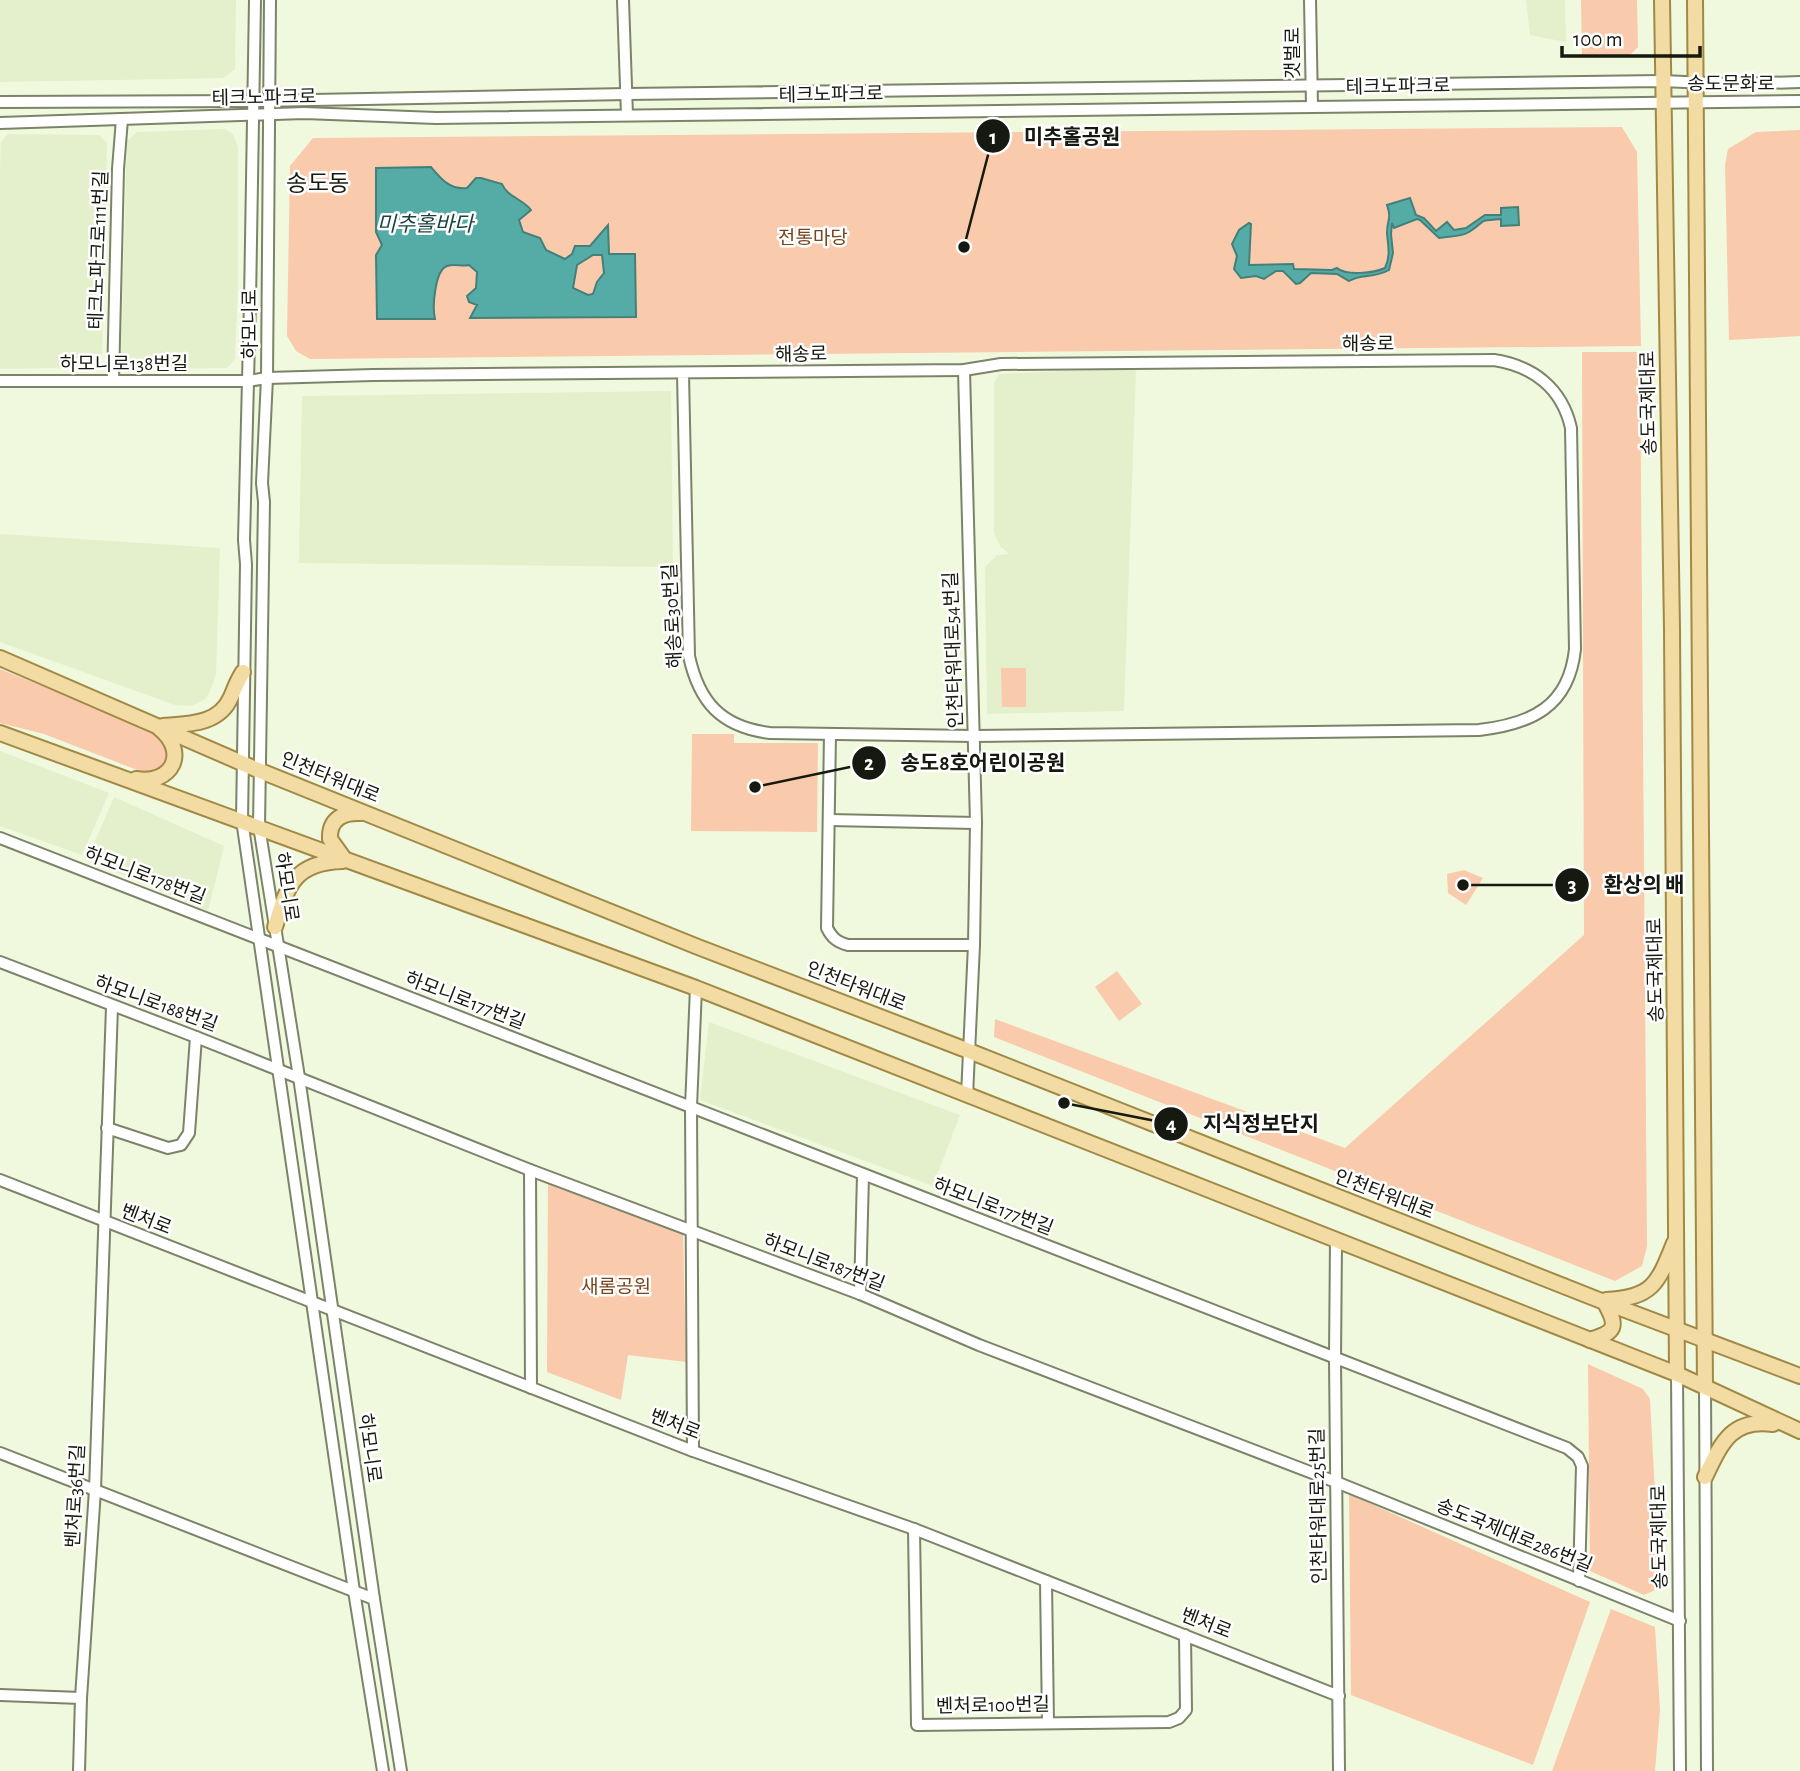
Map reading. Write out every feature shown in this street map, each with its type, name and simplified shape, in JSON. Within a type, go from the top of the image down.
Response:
[{"type":"main road","name":"송도국제대로","points":[[1662,0],[1672,629],[1677,1374]]},
{"type":"main road","points":[[1695,0],[1704,1386]]},
{"type":"main road","name":"인천타워대로","points":[[0,657],[258,770],[698,947],[1678,1331],[1704,1338],[1800,1376]]},
{"type":"main road","points":[[154,724],[201,723],[215,716],[231,699],[234,685],[243,672]]},
{"type":"main road","points":[[118,775],[139,780],[153,779],[160,777],[173,765],[175,751],[172,742],[154,724]]},
{"type":"main road","points":[[0,733],[696,988],[1677,1374],[1782,1425],[1800,1431]]},
{"type":"main road","points":[[348,859],[330,839],[331,825],[345,814],[366,813]]},
{"type":"main road","points":[[275,927],[285,892],[294,878],[309,867],[324,861],[348,859]]},
{"type":"main road","points":[[1590,1340],[1606,1335],[1613,1327],[1614,1319],[1602,1301],[1626,1299],[1653,1287],[1660,1278],[1677,1235]]},
{"type":"main road","points":[[1705,1477],[1721,1445],[1733,1432],[1745,1424],[1760,1422],[1782,1425]]},
{"type":"street","name":"하모니로","points":[[255,0],[242,820],[354,1591],[383,1771]]},
{"type":"street","name":"하모니로","points":[[270,0],[259,827],[299,1077],[401,1771]]},
{"type":"street","points":[[624,0],[627,116]]},
{"type":"street","name":"갯벌로","points":[[1310,0],[1312,106]]},
{"type":"street","name":"테크노파크로","points":[[0,102],[253,101],[1662,81]]},
{"type":"street","name":"송도문화로","points":[[1662,81],[1800,82]]},
{"type":"street","name":"테크노파크로","points":[[0,123],[304,113],[436,118],[1662,101]]},
{"type":"street","name":"송도문화로","points":[[1662,101],[1800,101]]},
{"type":"street","name":"테크노파크로111번길","points":[[113,381],[118,169],[122,119]]},
{"type":"street","name":"해송로","points":[[267,378],[964,370],[1001,364],[1494,360],[1528,369],[1548,385],[1563,404],[1571,435],[1573,660],[1568,678],[1558,694],[1530,719],[1511,726],[1479,730],[974,736]]},
{"type":"street","name":"인천타워대로54번길","points":[[964,370],[976,822],[967,1096]]},
{"type":"street","name":"해송로30번길","points":[[683,374],[689,656],[696,683],[713,708],[724,718],[744,728],[770,733],[974,736]]},
{"type":"street","name":"하모니로138번길","points":[[0,381],[248,381],[267,378]]},
{"type":"street","points":[[830,734],[827,928],[836,940],[849,945],[974,946]]},
{"type":"street","points":[[829,820],[976,822]]},
{"type":"street","name":"하모니로178번길","points":[[0,838],[278,947]]},
{"type":"street","name":"하모니로177번길","points":[[278,947],[1567,1448],[1578,1457],[1582,1466],[1579,1581]]},
{"type":"street","name":"하모니로188번길","points":[[0,962],[299,1077]]},
{"type":"street","points":[[692,1451],[691,1107],[696,988]]},
{"type":"street","name":"벤처로36번길","points":[[79,1771],[94,1490],[112,1007]]},
{"type":"street","points":[[107,1128],[168,1148],[181,1145],[189,1133],[196,1037]]},
{"type":"street","name":"하모니로187번길","points":[[299,1077],[530,1170],[860,1294],[979,1345],[1336,1482]]},
{"type":"street","points":[[530,1170],[531,1388]]},
{"type":"street","points":[[860,1294],[863,1175]]},
{"type":"street","name":"벤처로","points":[[0,1180],[692,1451],[914,1529],[1339,1696]]},
{"type":"street","name":"인천타워대로25번길","points":[[1336,1240],[1339,1771]]},
{"type":"street","name":"송도국제대로","points":[[1677,1374],[1681,1771]]},
{"type":"street","points":[[1704,1386],[1707,1771]]},
{"type":"street","points":[[0,1453],[374,1599]]},
{"type":"street","name":"송도국제대로286번길","points":[[1336,1482],[1680,1621]]},
{"type":"street","name":"벤처로100번길","points":[[914,1529],[917,1725],[1169,1722],[1179,1718],[1185,1710],[1185,1635]]},
{"type":"street","points":[[1046,1581],[1048,1723]]},
{"type":"street","points":[[0,1695],[81,1698]]},
{"type":"shaded area","points":[[0,0],[236,0],[235,69],[223,78],[0,82]]},
{"type":"shaded area","points":[[1526,0],[1565,0],[1566,42],[1530,35]]},
{"type":"shaded area","points":[[224,129],[233,134],[238,147],[235,359],[227,368],[127,369],[121,361],[127,141],[137,132]]},
{"type":"shaded area","points":[[8,134],[99,135],[107,143],[102,354],[91,367],[0,369],[0,169],[1,142]]},
{"type":"shaded area","points":[[1136,368],[1124,711],[987,714],[985,567],[997,555],[1009,554],[1000,546],[994,533],[994,383],[999,374]]},
{"type":"shaded area","points":[[671,391],[673,567],[299,563],[302,396]]},
{"type":"shaded area","points":[[0,534],[220,548],[216,674],[209,694],[204,700],[191,706],[175,705],[0,642]]},
{"type":"shaded area","points":[[0,751],[109,793],[82,855],[0,826]]},
{"type":"shaded area","points":[[114,797],[224,846],[208,911],[87,860]]},
{"type":"shaded area","points":[[709,1022],[960,1115],[933,1186],[700,1100]]},
{"type":"green space","points":[[1581,0],[1637,0],[1638,47],[1628,57],[1582,57]]},
{"type":"green space","name":"전통마당","points":[[1622,127],[1637,152],[1641,346],[310,359],[296,351],[287,336],[290,166],[313,138]]},
{"type":"green space","points":[[1800,130],[1800,336],[1729,340],[1725,165],[1728,149],[1756,132]]},
{"type":"green space","points":[[1582,352],[1640,352],[1647,1246],[1642,1266],[1615,1281],[994,1037],[995,1019],[1345,1148],[1584,935]]},
{"type":"green space","points":[[1001,668],[1026,668],[1026,707],[1002,707]]},
{"type":"green space","points":[[0,669],[158,733],[169,746],[165,769],[145,773],[44,734],[0,723]]},
{"type":"green space","points":[[692,734],[734,734],[734,743],[818,743],[817,832],[691,831]]},
{"type":"green space","points":[[1464,870],[1483,878],[1466,905],[1448,893],[1447,874]]},
{"type":"green space","points":[[1117,971],[1142,1004],[1119,1021],[1095,987]]},
{"type":"green space","name":"새롬공원","points":[[548,1182],[683,1232],[686,1362],[628,1355],[621,1400],[547,1372]]},
{"type":"green space","points":[[1588,1364],[1643,1389],[1650,1399],[1660,1588],[1644,1595],[1590,1571]]},
{"type":"green space","points":[[1349,1494],[1590,1602],[1533,1765],[1351,1695]]},
{"type":"green space","points":[[1611,1609],[1655,1627],[1660,1710],[1655,1771],[1552,1771]]},
{"type":"water","name":"미추홀바다","points":[[431,167],[446,183],[461,188],[467,188],[476,178],[502,184],[531,210],[519,220],[523,232],[540,238],[546,250],[565,259],[572,254],[575,246],[590,246],[608,225],[609,254],[635,254],[636,317],[470,318],[477,305],[469,302],[467,296],[476,288],[477,272],[469,265],[453,265],[443,269],[437,281],[434,298],[435,319],[377,319],[376,255],[382,245],[376,232],[376,168]],"holes":[[[593,255],[602,255],[604,273],[593,294],[588,295],[573,288],[577,265]]]},
{"type":"water","points":[[1410,198],[1416,215],[1424,218],[1436,231],[1447,222],[1454,230],[1466,228],[1485,215],[1501,215],[1501,208],[1518,207],[1519,225],[1501,226],[1501,219],[1488,220],[1466,234],[1439,238],[1417,219],[1394,228],[1392,223],[1393,253],[1389,270],[1349,281],[1337,274],[1311,273],[1296,284],[1283,271],[1276,271],[1264,279],[1256,276],[1241,278],[1234,269],[1237,256],[1232,244],[1239,230],[1249,223],[1249,265],[1293,264],[1294,269],[1337,268],[1353,273],[1385,268],[1389,255],[1387,205]]},
{"type":"place","name":"미추홀공원","points":[[964,247]]},
{"type":"place","name":"송도8호어린이공원","points":[[755,787]]},
{"type":"place","name":"환상의 배","points":[[1463,885]]},
{"type":"place","name":"지식정보단지","points":[[1064,1103]]},
{"type":"district","name":"송도동","points":[[318,184]]}]
